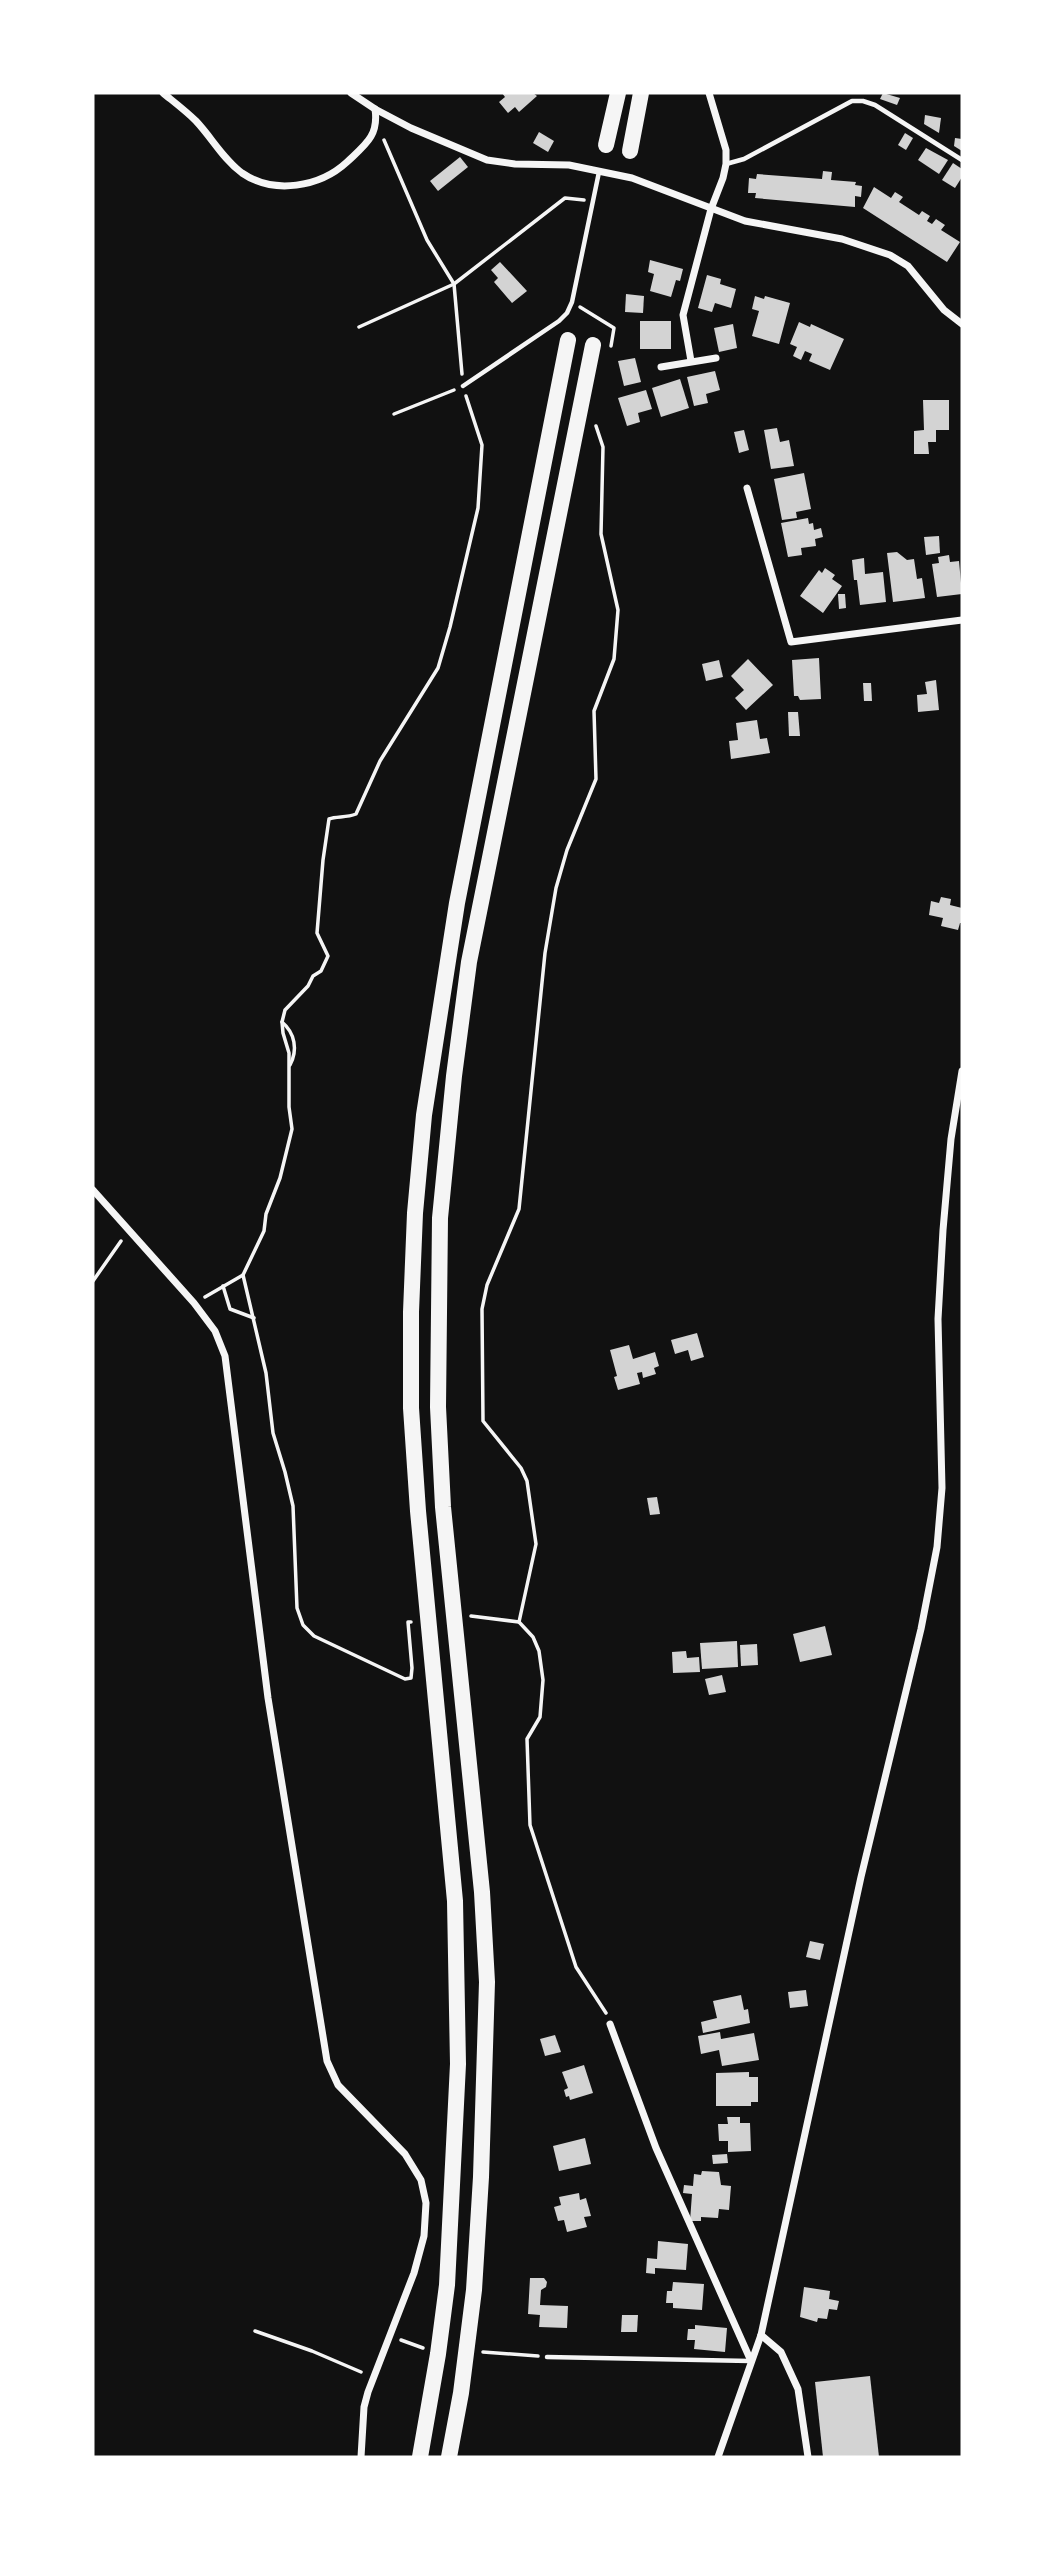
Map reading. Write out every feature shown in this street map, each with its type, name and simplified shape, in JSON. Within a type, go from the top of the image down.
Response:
[{"type":"highway","points":[[606,145],[618,93]]},
{"type":"highway","points":[[630,151],[641,93]]},
{"type":"highway","points":[[420,2457],[447,2285],[458,2064],[454,1901],[419,1525],[411,1408],[415,1213],[424,1115],[457,903],[568,340]]},
{"type":"highway","points":[[449,2457],[461,2393],[474,2291],[488,1982],[482,1892],[443,1507],[438,1407],[440,1218],[469,962],[593,345]]},
{"type":"street","points":[[163,93],[195,121],[225,158],[244,175],[270,184],[298,186],[324,180],[361,149],[375,132],[375,109]]},
{"type":"street","points":[[351,93],[423,134],[487,160],[515,164],[569,165],[643,181],[745,221],[842,239],[890,254],[908,266],[944,310],[962,324]]},
{"type":"street","points":[[691,361],[683,315],[711,209],[726,164],[726,150],[709,93]]},
{"type":"street","points":[[661,367],[716,358]]},
{"type":"street","points":[[747,488],[791,642],[962,620]]},
{"type":"street","points":[[718,2457],[761,2335],[861,1877],[921,1629],[937,1547],[942,1488],[938,1319],[951,1139],[962,1071]]},
{"type":"street","points":[[93,1190],[194,1303],[215,1331],[225,1356],[268,1698],[327,2061],[338,2085],[405,2154],[421,2180],[426,2203],[424,2236],[414,2273],[371,2380],[364,2407],[361,2457]]},
{"type":"street","points":[[610,2024],[656,2148],[751,2361]]},
{"type":"street","points":[[761,2335],[781,2352],[797,2389],[808,2457]]},
{"type":"lane","points":[[726,164],[744,159],[852,101],[876,105],[962,160]]},
{"type":"lane","points":[[463,386],[567,313],[572,302],[599,171]]},
{"type":"lane","points":[[547,2357],[751,2361]]},
{"type":"path","points":[[194,1303],[243,1275],[264,1231],[266,1214],[280,1178],[292,1129],[289,1053],[282,1022],[285,1010],[308,986],[313,976],[321,971],[328,956],[317,933],[329,819],[356,814],[380,761],[438,668],[478,508],[482,445],[463,386],[454,284],[428,240],[377,123]]},
{"type":"path","points":[[359,327],[454,284],[565,198],[593,201]]},
{"type":"path","points":[[572,302],[614,328],[609,354]]},
{"type":"path","points":[[394,414],[463,386]]},
{"type":"path","points":[[519,1622],[536,1544],[527,1481],[522,1468],[483,1421],[482,1309],[487,1285],[519,1209],[545,953],[556,888],[566,850],[596,779],[594,712],[614,659],[618,610],[601,534],[603,447],[596,429],[596,416]]},
{"type":"path","points":[[282,1022],[291,1030],[295,1055],[289,1066]]},
{"type":"path","points":[[93,1281],[120,1243],[124,1225]]},
{"type":"path","points":[[243,1275],[266,1373],[273,1433],[293,1506],[297,1608],[303,1625],[314,1636],[405,1679],[411,1678],[408,1622],[411,1622]]},
{"type":"path","points":[[223,1286],[230,1309],[255,1318]]},
{"type":"path","points":[[471,1616],[519,1622],[533,1637],[539,1651],[543,1680],[540,1717],[527,1739],[530,1825],[576,1967],[604,2008],[610,2024]]},
{"type":"path","points":[[255,2331],[341,2363],[371,2380]]},
{"type":"path","points":[[390,2337],[420,2346]]},
{"type":"path","points":[[493,2352],[547,2357]]},
{"type":"building","points":[[502,93],[533,93],[537,96],[519,112],[515,107],[508,113],[499,102],[505,97]]},
{"type":"building","points":[[883,93],[900,98],[897,105],[880,99]]},
{"type":"building","points":[[925,115],[941,118],[939,133],[924,124]]},
{"type":"building","points":[[539,132],[554,141],[548,152],[533,143]]},
{"type":"building","points":[[905,133],[913,138],[906,150],[898,145]]},
{"type":"building","points":[[955,138],[962,139],[962,151],[954,146]]},
{"type":"building","points":[[926,148],[948,160],[939,174],[918,160]]},
{"type":"building","points":[[460,157],[468,167],[438,191],[430,181]]},
{"type":"building","points":[[953,163],[962,169],[962,177],[955,188],[942,180]]},
{"type":"building","points":[[823,171],[832,172],[831,180],[856,182],[855,185],[862,186],[861,197],[855,196],[855,207],[755,198],[756,193],[748,193],[749,178],[756,179],[757,174],[822,179]]},
{"type":"building","points":[[874,187],[891,198],[895,192],[903,197],[899,202],[919,215],[922,211],[930,216],[927,221],[932,224],[936,219],[945,225],[941,230],[960,242],[947,262],[863,208]]},
{"type":"building","points":[[650,260],[683,269],[680,281],[676,280],[671,297],[650,291],[654,274],[648,272]]},
{"type":"building","points":[[500,262],[527,291],[512,303],[494,282],[498,278],[491,270]]},
{"type":"building","points":[[707,275],[721,279],[720,284],[736,289],[731,308],[715,303],[712,312],[698,308]]},
{"type":"building","points":[[626,294],[644,296],[643,313],[625,312]]},
{"type":"building","points":[[755,296],[790,303],[779,344],[752,336],[759,311],[752,309]]},
{"type":"building","points":[[640,321],[671,321],[671,349],[640,349]]},
{"type":"building","points":[[799,322],[810,327],[811,324],[844,339],[830,370],[809,361],[812,354],[805,351],[801,360],[793,356],[797,347],[790,344]]},
{"type":"building","points":[[733,324],[737,348],[719,352],[714,328]]},
{"type":"building","points":[[635,358],[641,382],[624,386],[618,361]]},
{"type":"building","points":[[715,371],[720,390],[706,394],[708,403],[694,406],[687,377]]},
{"type":"building","points":[[680,379],[689,408],[661,417],[652,388]]},
{"type":"building","points":[[646,390],[652,409],[638,413],[640,422],[627,426],[618,398]]},
{"type":"building","points":[[923,400],[949,400],[949,430],[936,430],[936,442],[928,442],[929,454],[914,454],[914,431],[924,430]]},
{"type":"building","points":[[777,428],[780,442],[789,440],[794,466],[771,469],[764,430]]},
{"type":"building","points":[[744,430],[749,450],[739,453],[734,432]]},
{"type":"building","points":[[804,473],[811,509],[796,512],[797,518],[782,520],[774,479]]},
{"type":"building","points":[[808,518],[809,524],[813,523],[814,530],[821,528],[823,537],[815,539],[816,546],[801,548],[802,555],[788,557],[781,523]]},
{"type":"building","points":[[939,536],[940,553],[926,555],[924,537]]},
{"type":"building","points":[[897,552],[907,560],[914,559],[917,579],[922,578],[925,598],[893,602],[887,553]]},
{"type":"building","points":[[949,555],[950,562],[959,561],[962,594],[937,597],[932,564],[939,563],[938,557]]},
{"type":"building","points":[[864,558],[865,574],[883,572],[886,602],[860,605],[852,560]]},
{"type":"building","points":[[825,568],[835,575],[832,579],[842,586],[823,613],[800,596],[819,570],[822,573]]},
{"type":"building","points":[[838,594],[845,594],[846,608],[839,609]]},
{"type":"building","points":[[819,658],[821,699],[800,700],[798,696],[794,696],[792,660]]},
{"type":"building","points":[[748,659],[773,685],[746,710],[735,698],[744,690],[731,676]]},
{"type":"building","points":[[719,660],[723,677],[706,681],[702,664]]},
{"type":"building","points":[[936,680],[939,710],[918,712],[917,695],[927,694],[925,682]]},
{"type":"building","points":[[863,683],[871,683],[872,701],[864,701]]},
{"type":"building","points":[[788,712],[798,712],[800,736],[789,736]]},
{"type":"building","points":[[757,720],[760,739],[767,738],[770,753],[731,759],[729,741],[738,740],[736,723]]},
{"type":"building","points":[[941,897],[951,899],[950,905],[962,908],[962,923],[958,930],[941,926],[943,918],[929,915],[931,901],[939,903]]},
{"type":"building","points":[[697,1333],[704,1357],[691,1361],[688,1350],[675,1354],[671,1340]]},
{"type":"building","points":[[629,1345],[633,1359],[655,1352],[659,1366],[654,1368],[656,1374],[643,1378],[642,1372],[637,1373],[640,1384],[618,1390],[610,1350]]},
{"type":"building","points":[[657,1497],[660,1514],[650,1515],[647,1498]]},
{"type":"building","points":[[825,1626],[832,1655],[800,1662],[793,1634]]},
{"type":"building","points":[[737,1641],[738,1667],[702,1669],[700,1643]]},
{"type":"building","points":[[757,1644],[758,1665],[741,1666],[740,1645]]},
{"type":"building","points":[[686,1651],[687,1658],[699,1657],[700,1672],[673,1673],[672,1652]]},
{"type":"building","points":[[722,1675],[726,1692],[709,1695],[705,1679]]},
{"type":"building","points":[[810,1941],[824,1944],[820,1960],[806,1957]]},
{"type":"building","points":[[806,1990],[808,2006],[790,2008],[788,1992]]},
{"type":"building","points":[[741,1995],[744,2010],[748,2009],[750,2023],[703,2033],[701,2022],[717,2018],[713,2001]]},
{"type":"building","points":[[720,2032],[721,2039],[754,2033],[759,2060],[722,2066],[719,2050],[701,2054],[698,2036]]},
{"type":"building","points":[[555,2035],[561,2052],[545,2056],[540,2039]]},
{"type":"building","points":[[584,2065],[593,2093],[570,2100],[564,2090],[568,2088],[562,2072]]},
{"type":"building","points":[[749,2072],[749,2077],[758,2077],[758,2102],[751,2102],[751,2106],[716,2106],[716,2073]]},
{"type":"building","points":[[727,2117],[740,2117],[740,2123],[750,2123],[751,2151],[728,2152],[728,2141],[719,2141],[718,2124],[728,2124]]},
{"type":"building","points":[[585,2138],[591,2164],[559,2171],[553,2146]]},
{"type":"building","points":[[727,2154],[728,2163],[713,2164],[712,2155]]},
{"type":"building","points":[[702,2171],[719,2172],[721,2185],[731,2186],[729,2210],[719,2209],[718,2218],[701,2217],[701,2221],[690,2221],[692,2194],[683,2193],[684,2185],[693,2186],[694,2174],[701,2175]]},
{"type":"building","points":[[579,2193],[580,2200],[586,2198],[591,2216],[584,2217],[587,2227],[567,2232],[564,2220],[558,2221],[554,2207],[561,2205],[559,2197]]},
{"type":"building","points":[[658,2241],[688,2244],[686,2270],[655,2268],[655,2274],[646,2273],[647,2258],[657,2259]]},
{"type":"building","points":[[530,2278],[544,2278],[547,2282],[546,2287],[541,2290],[540,2305],[568,2306],[567,2328],[539,2327],[540,2315],[528,2314]]},
{"type":"building","points":[[673,2282],[704,2284],[702,2310],[673,2308],[673,2303],[666,2303],[667,2291],[672,2291]]},
{"type":"building","points":[[804,2287],[830,2291],[829,2299],[839,2301],[837,2310],[829,2309],[827,2319],[818,2318],[817,2322],[800,2317]]},
{"type":"building","points":[[622,2315],[638,2315],[637,2332],[621,2332]]},
{"type":"building","points":[[695,2325],[727,2328],[725,2352],[694,2349],[695,2340],[687,2340],[688,2329],[695,2329]]},
{"type":"building","points":[[870,2376],[879,2457],[823,2457],[815,2382]]}]
